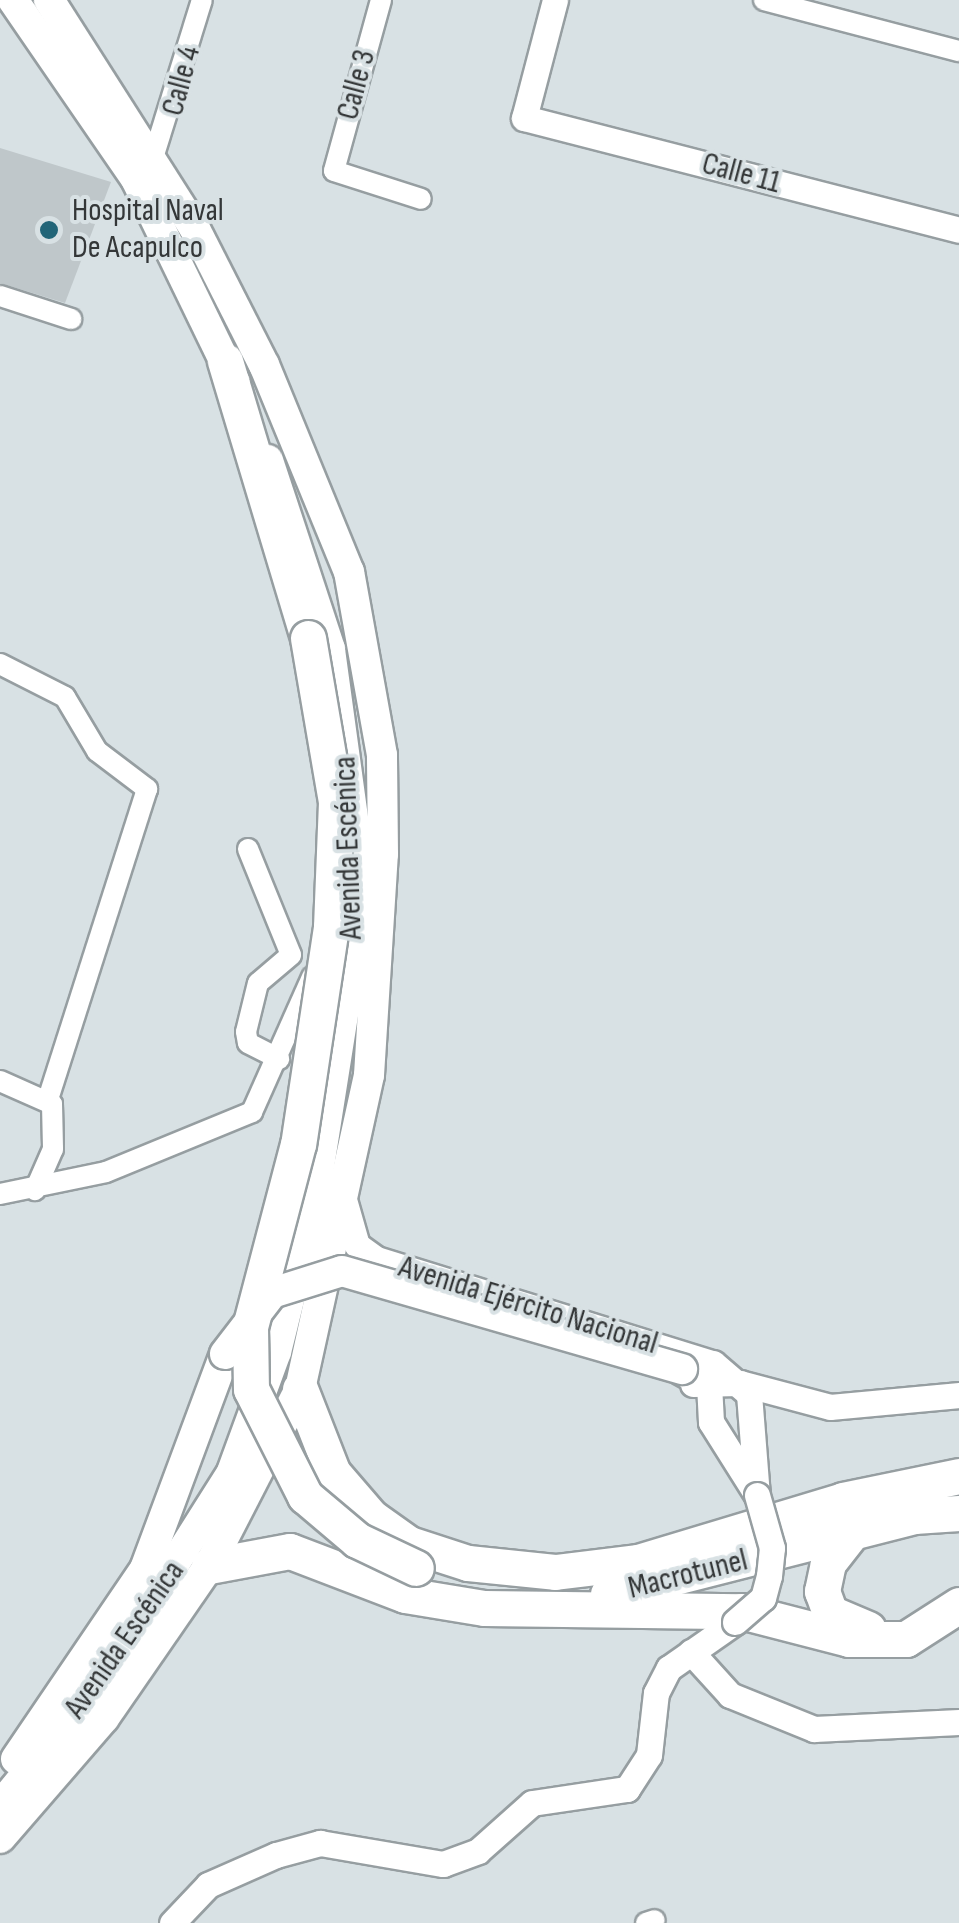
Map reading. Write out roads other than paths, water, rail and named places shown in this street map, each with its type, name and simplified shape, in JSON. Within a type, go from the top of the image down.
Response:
[{"type":"highway","name":"Macrotunel","points":[[225,361],[308,638],[336,802],[332,927],[298,1144],[250,1327],[252,1389],[306,1496],[357,1540],[416,1568],[481,1590],[570,1606],[644,1601],[853,1532],[959,1513]]},
{"type":"highway","points":[[300,1389],[333,1472],[371,1517],[409,1544],[468,1563],[555,1572],[638,1562],[843,1500],[959,1476]]},
{"type":"highway","points":[[853,1532],[828,1563],[822,1592],[830,1613],[854,1626],[891,1632],[929,1613],[959,1579]]},
{"type":"highway","points":[[208,1566],[290,1551],[405,1595],[570,1606]]},
{"type":"highway","points":[[644,1601],[741,1611],[849,1639],[906,1639],[959,1606]]},
{"type":"main road","name":"Avenida Escénica","points":[[0,1805],[90,1697],[232,1472],[276,1352],[314,1198],[357,925],[355,843],[330,648],[297,528],[225,361],[136,179],[13,0]]},
{"type":"main road","points":[[0,1838],[104,1718],[208,1566],[300,1389],[345,1203],[369,1075],[383,854],[368,662],[349,572],[264,366],[153,158],[49,0]]},
{"type":"main road","points":[[0,1805],[16,1758],[146,1570],[241,1322],[292,1283],[371,1274],[710,1378]]},
{"type":"street","name":"Calle 4","points":[[153,158],[202,0]]},
{"type":"street","name":"Calle 3","points":[[380,0],[334,171],[421,199]]},
{"type":"street","name":"Calle 11","points":[[555,0],[524,118],[959,230]]},
{"type":"street","points":[[764,0],[959,51]]},
{"type":"street","points":[[0,296],[72,319]]},
{"type":"street","points":[[0,664],[65,697],[97,751],[147,788],[48,1099],[54,1149],[35,1190]]},
{"type":"street","points":[[0,1194],[35,1190],[128,1165],[252,1112],[280,1059],[330,926],[340,865],[355,843]]},
{"type":"street","points":[[248,849],[290,955],[258,982],[246,1032],[248,1043],[280,1059]]},
{"type":"street","points":[[0,1081],[48,1099]]},
{"type":"street","name":"Avenida Ejército Nacional","points":[[345,1203],[357,1245],[376,1259],[713,1364],[710,1378]]},
{"type":"street","name":"Avenida Ejército Nacional","points":[[321,1298],[356,1284],[418,1296],[682,1385],[710,1378],[830,1407],[959,1395]]},
{"type":"street","points":[[172,1923],[208,1884],[276,1855],[320,1843],[443,1864],[478,1851],[532,1803],[626,1789],[649,1755],[656,1693],[691,1652],[763,1598],[769,1576],[772,1548],[757,1496],[754,1411],[710,1378]]},
{"type":"street","points":[[710,1378],[711,1422],[757,1496]]},
{"type":"street","points":[[691,1652],[730,1695],[814,1729],[959,1722]]},
{"type":"place","name":"Hospital Naval De Acapulco","points":[[49,230]]}]
